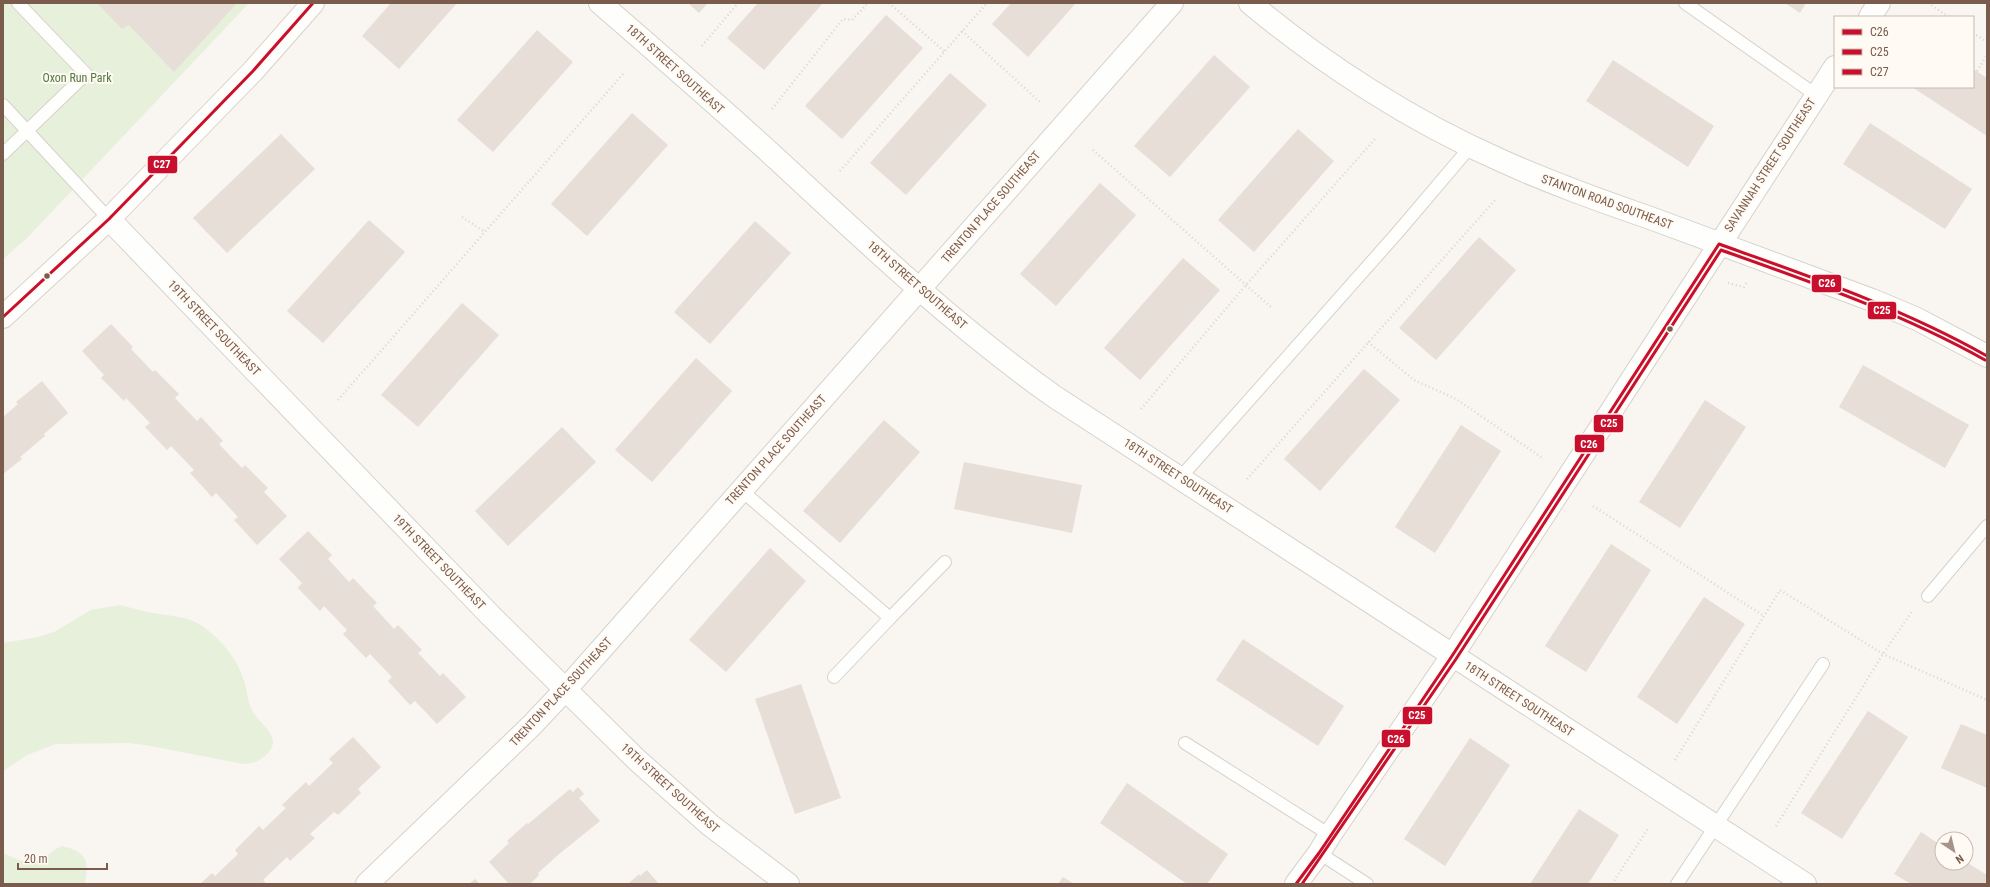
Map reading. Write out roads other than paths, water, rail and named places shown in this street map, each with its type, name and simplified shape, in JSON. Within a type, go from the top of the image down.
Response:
[{"type":"street","points":[[3,317],[108,219],[253,71],[313,3]]},
{"type":"street","name":"18TH STREET SOUTHEAST","points":[[600,3],[760,144],[877,252],[1012,367],[1055,397],[1452,656],[1805,884]]},
{"type":"street","name":"TRENTON PLACE SOUTHEAST","points":[[367,884],[532,726],[566,689],[1172,3]]},
{"type":"street","name":"STANTON ROAD SOUTHEAST","points":[[1250,3],[1319,56],[1426,122],[1471,146],[1551,182],[1894,309],[1961,341],[1987,356]]},
{"type":"street","points":[[1871,16],[1879,3]]},
{"type":"street","name":"SAVANNAH STREET SOUTHEAST","points":[[1296,884],[1452,656],[1834,68]]},
{"type":"street","name":"19TH STREET SOUTHEAST","points":[[108,219],[491,616],[637,760],[680,800],[723,835],[788,884]]},
{"type":"lane","points":[[3,154],[86,74],[18,3]]},
{"type":"lane","points":[[1685,3],[1816,95]]},
{"type":"lane","points":[[3,105],[108,219]]},
{"type":"lane","points":[[1180,478],[1398,232],[1471,146]]},
{"type":"lane","points":[[741,490],[890,618]]},
{"type":"lane","points":[[1928,596],[1987,526]]},
{"type":"lane","points":[[834,677],[945,562]]},
{"type":"lane","points":[[1677,884],[1823,664]]},
{"type":"lane","points":[[1185,743],[1324,844],[1366,884]]},
{"type":"park label","name":"Oxon Run Park","points":[[77,78]]}]
